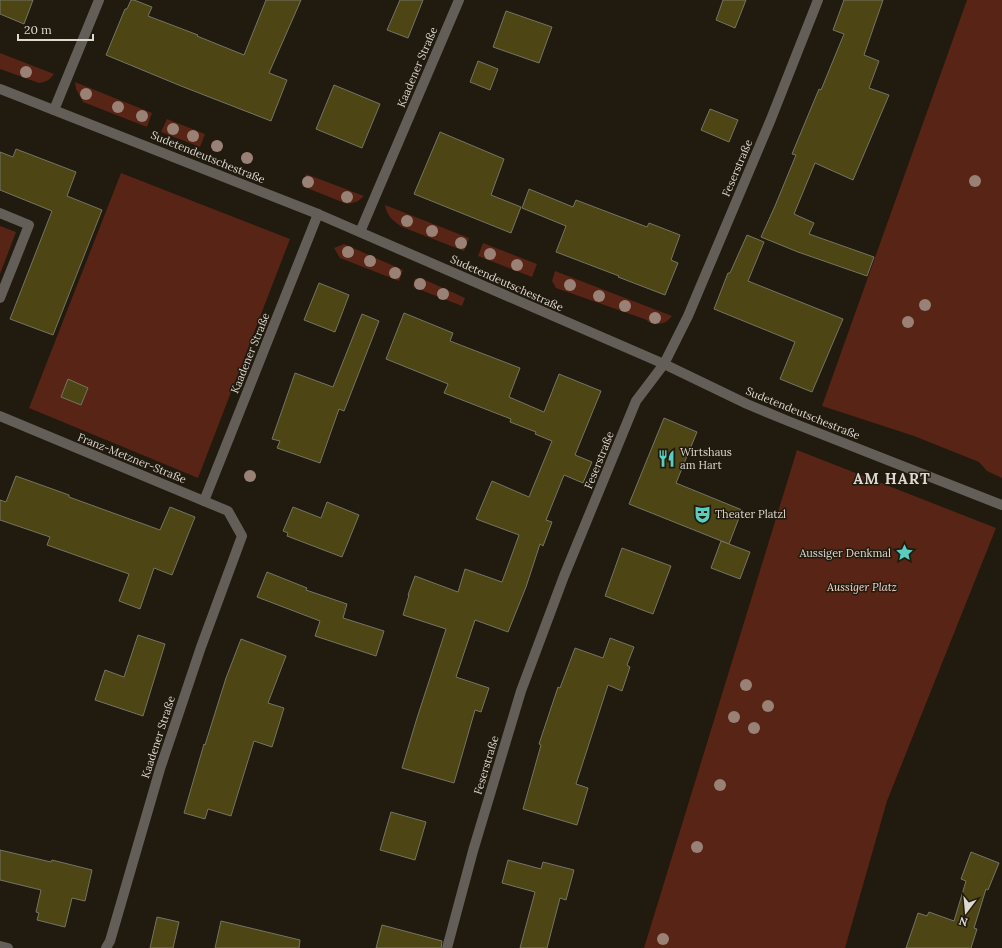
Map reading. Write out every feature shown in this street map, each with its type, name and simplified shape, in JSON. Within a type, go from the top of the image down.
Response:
[{"type":"street","points":[[54,110],[99,0]]},
{"type":"street","name":"Kaadener Straße","points":[[360,232],[459,0]]},
{"type":"street","name":"Feserstraße","points":[[447,948],[473,851],[521,691],[564,576],[636,401],[664,364],[688,316],[771,119],[818,0]]},
{"type":"street","name":"Sudetendeutschestraße","points":[[0,89],[318,214],[664,364],[747,404],[1002,505]]},
{"type":"street","points":[[0,213],[29,224],[0,298]]},
{"type":"street","name":"Kaadener Straße","points":[[204,501],[318,214]]},
{"type":"street","name":"Franz-Metzner-Straße","points":[[0,416],[228,510],[242,536]]},
{"type":"street","name":"Kaadener Straße","points":[[106,948],[110,942],[160,769],[199,654],[242,536]]},
{"type":"street","points":[[0,946],[8,948]]},
{"type":"green space","points":[[967,0],[1002,0],[1002,478],[987,471],[979,462],[914,436],[822,406]]},
{"type":"green space","points":[[0,53],[54,74],[48,80],[39,83],[0,69]]},
{"type":"green space","points":[[75,82],[152,113],[147,127],[83,102],[76,89]]},
{"type":"green space","points":[[167,119],[205,134],[200,147],[161,132]]},
{"type":"green space","points":[[121,173],[290,239],[198,478],[29,408]]},
{"type":"green space","points":[[306,174],[364,196],[356,202],[347,204],[302,186]]},
{"type":"green space","points":[[385,205],[469,238],[464,251],[402,227],[391,218]]},
{"type":"green space","points":[[0,226],[16,232],[0,274]]},
{"type":"green space","points":[[483,243],[537,264],[532,277],[478,256]]},
{"type":"green space","points":[[344,244],[403,270],[399,281],[340,258],[334,248]]},
{"type":"green space","points":[[555,271],[672,316],[661,324],[648,322],[647,320],[556,288],[552,281]]},
{"type":"green space","points":[[421,278],[465,298],[462,306],[413,287],[415,279]]},
{"type":"green space","name":"Aussiger Platz","points":[[797,450],[996,528],[887,801],[845,948],[644,948]]},
{"type":"building","points":[[0,0],[33,0],[24,24],[0,14]]},
{"type":"building","points":[[131,0],[152,7],[148,16],[198,35],[197,36],[244,55],[266,0],[301,0],[269,73],[287,80],[271,121],[106,55],[125,9],[127,9]]},
{"type":"building","points":[[400,0],[423,0],[408,38],[387,30]]},
{"type":"building","points":[[723,0],[746,0],[735,28],[716,20]]},
{"type":"building","points":[[844,0],[883,0],[864,55],[879,61],[869,88],[889,95],[853,180],[815,163],[794,214],[814,223],[809,234],[874,257],[867,276],[798,252],[761,237],[796,155],[792,154],[844,34],[833,30]]},
{"type":"building","points":[[506,11],[552,27],[539,63],[493,47]]},
{"type":"building","points":[[478,61],[498,69],[490,90],[470,82]]},
{"type":"building","points":[[334,85],[380,104],[362,148],[316,129]]},
{"type":"building","points":[[710,109],[738,120],[729,142],[701,130]]},
{"type":"building","points":[[440,132],[504,159],[491,195],[521,207],[511,233],[414,194]]},
{"type":"building","points":[[16,149],[76,172],[67,196],[102,210],[53,335],[10,319],[52,211],[0,190],[0,152],[13,157]]},
{"type":"building","points":[[529,189],[573,207],[576,200],[647,227],[649,223],[680,235],[671,260],[678,263],[665,295],[556,252],[566,226],[522,208]]},
{"type":"building","points":[[747,235],[764,242],[748,281],[843,319],[812,392],[780,379],[795,342],[714,309],[728,273],[730,273]]},
{"type":"building","points":[[319,283],[349,295],[335,332],[304,320]]},
{"type":"building","points":[[404,313],[453,333],[450,341],[520,368],[509,397],[544,412],[559,374],[601,391],[575,455],[592,462],[583,483],[564,475],[546,520],[552,522],[543,546],[540,544],[526,587],[508,632],[475,620],[456,677],[489,688],[481,712],[475,710],[454,783],[402,768],[446,629],[403,615],[408,595],[415,576],[458,592],[465,569],[502,582],[519,535],[476,519],[492,481],[529,497],[552,441],[535,434],[536,432],[510,422],[511,419],[444,393],[448,384],[386,359]]},
{"type":"building","points":[[362,314],[379,321],[344,411],[339,409],[320,463],[277,448],[280,441],[272,439],[295,373],[333,387]]},
{"type":"building","points":[[68,379],[88,388],[81,405],[61,397]]},
{"type":"building","points":[[664,418],[697,432],[676,483],[742,510],[729,544],[629,504]]},
{"type":"building","points":[[16,476],[160,530],[170,507],[195,517],[172,575],[154,568],[140,609],[119,601],[129,574],[47,545],[50,537],[0,520],[0,500],[6,502]]},
{"type":"building","points":[[327,502],[359,515],[342,557],[287,536],[288,533],[283,531],[293,507],[321,518]]},
{"type":"building","points":[[721,541],[750,552],[740,579],[711,568]]},
{"type":"building","points":[[622,548],[671,566],[653,614],[605,596]]},
{"type":"building","points":[[267,572],[307,588],[306,590],[347,604],[343,618],[384,631],[376,656],[315,636],[320,621],[257,597]]},
{"type":"building","points":[[138,635],[165,644],[143,716],[95,700],[105,670],[124,677]]},
{"type":"building","points":[[610,638],[634,647],[627,665],[630,667],[622,691],[608,685],[576,784],[588,788],[577,825],[523,809],[541,745],[539,744],[558,687],[560,688],[575,648],[603,658]]},
{"type":"building","points":[[241,639],[286,656],[268,703],[284,708],[272,747],[254,741],[231,816],[208,809],[205,819],[184,813],[204,744],[205,745],[226,678]]},
{"type":"building","points":[[391,812],[426,822],[415,860],[380,850]]},
{"type":"building","points":[[0,850],[51,862],[52,860],[92,870],[85,901],[72,898],[65,927],[37,920],[39,913],[36,912],[41,890],[0,880]]},
{"type":"building","points":[[971,852],[999,863],[988,890],[986,889],[974,928],[977,929],[971,948],[906,948],[918,913],[927,916],[929,912],[954,921],[966,881],[961,879]]},
{"type":"building","points":[[508,860],[541,869],[543,862],[574,870],[566,900],[560,898],[547,948],[520,948],[535,892],[502,883]]},
{"type":"building","points":[[157,917],[179,922],[173,948],[150,948]]},
{"type":"building","points":[[221,921],[300,940],[299,948],[215,948]]},
{"type":"building","points":[[382,925],[442,941],[441,948],[376,948]]},
{"type":"place","name":"Wirtshaus am Hart","points":[[667,458]]},
{"type":"place","name":"Theater Platzl","points":[[702,514]]},
{"type":"place","name":"Aussiger Denkmal","points":[[904,553]]},
{"type":"district","name":"AM HART","points":[[892,478]]}]
